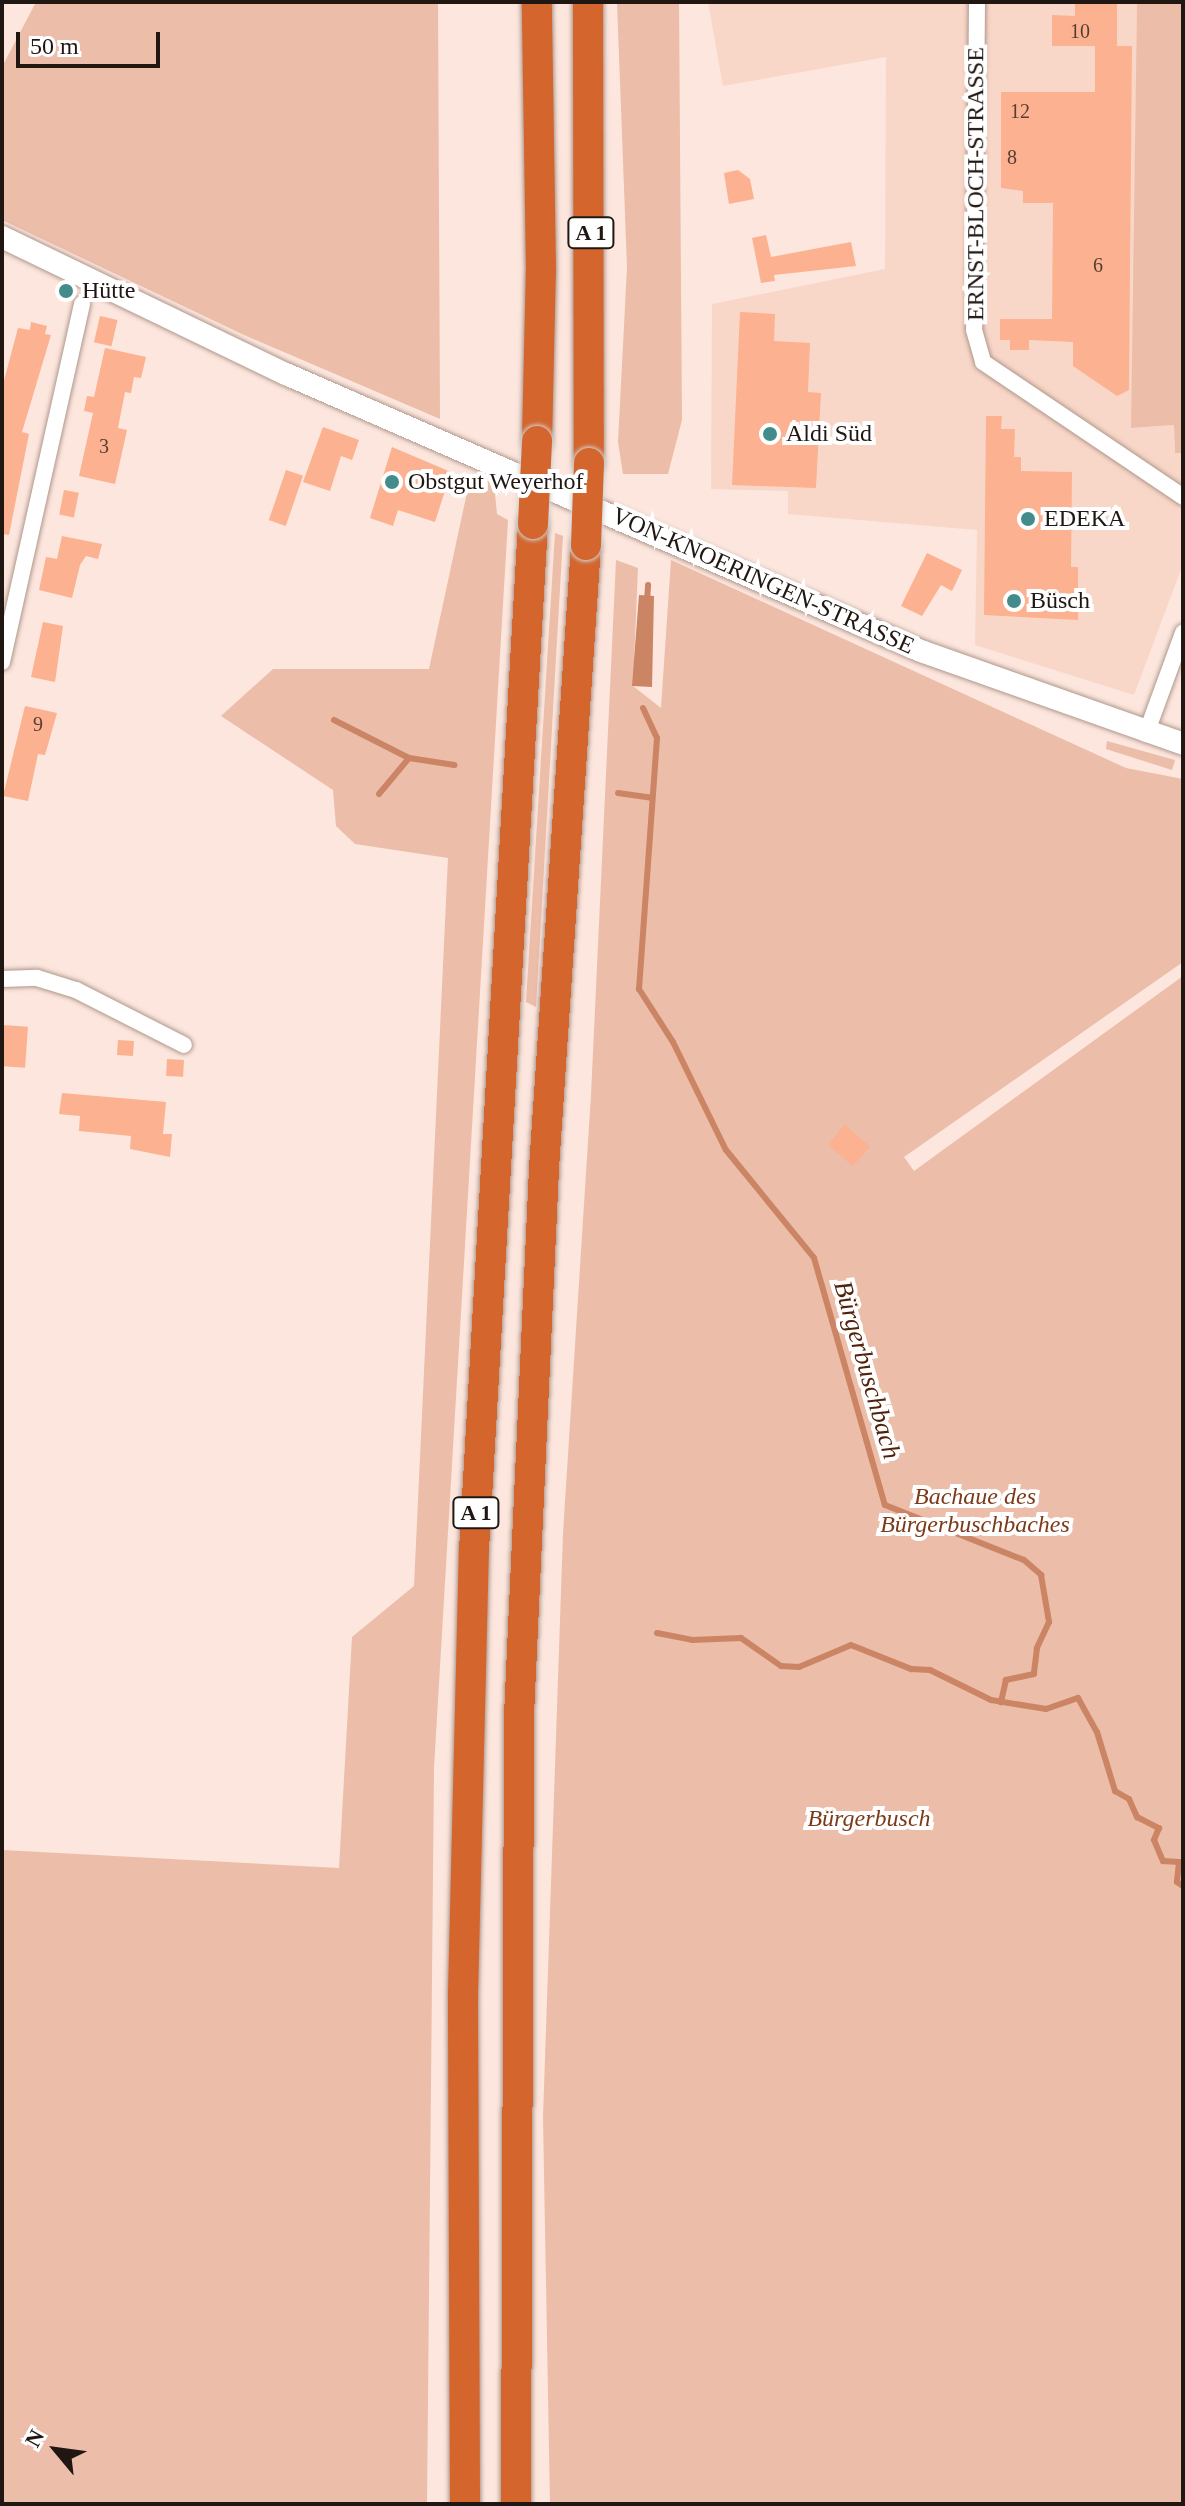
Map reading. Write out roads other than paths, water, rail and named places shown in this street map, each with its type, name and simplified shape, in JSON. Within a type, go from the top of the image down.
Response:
[{"type":"highway","name":"A 1","points":[[465,2504],[463,1995],[474,1550],[537,441],[537,2]]},
{"type":"highway","name":"A 1","points":[[516,2504],[519,1715],[544,1168],[586,545],[589,463],[588,2]]},
{"type":"main road","name":"VON-KNOERINGEN-STRASSE","points":[[2,237],[286,374],[921,651],[1146,734],[1183,744]]},
{"type":"street","name":"ERNST-BLOCH-STRASSE","points":[[977,2],[974,330],[983,362],[1183,497]]},
{"type":"street","points":[[2,662],[82,304]]},
{"type":"street","points":[[1146,734],[1183,633]]},
{"type":"street","points":[[2,979],[37,978],[76,990],[184,1045]]},
{"type":"waterway","name":"Bürgerbuschbach","points":[[647,601],[648,585]]},
{"type":"waterway","name":"Bürgerbuschbach","points":[[643,708],[657,738],[639,989],[673,1042],[726,1150],[814,1258],[885,1505],[1024,1560],[1041,1575],[1049,1622],[1037,1648],[1034,1674],[1006,1680],[1001,1702]]},
{"type":"waterway","name":"Bürgerbuschbach","points":[[334,720],[409,758],[454,765]]},
{"type":"waterway","name":"Bürgerbuschbach","points":[[379,794],[409,758]]},
{"type":"waterway","name":"Bürgerbuschbach","points":[[618,793],[652,798]]},
{"type":"waterway","points":[[657,1633],[692,1640],[741,1638],[781,1666],[799,1667],[851,1645],[911,1669],[930,1670],[991,1700],[1046,1709],[1078,1698],[1097,1732],[1115,1791],[1129,1799],[1137,1817],[1159,1828],[1154,1840],[1163,1861],[1179,1862],[1177,1882],[1183,1886]]},
{"type":"place","name":"Hütte","points":[[66,291]]},
{"type":"place","name":"Aldi Süd","points":[[770,434]]},
{"type":"place","name":"Obstgut Weyerhof","points":[[392,482]]},
{"type":"place","name":"EDEKA","points":[[1028,519]]},
{"type":"place","name":"Büsch","points":[[1014,601]]},
{"type":"park label","name":"Bachaue des Bürgerbuschbaches","points":[[975,1511]]},
{"type":"park label","name":"Bürgerbusch","points":[[869,1819]]}]
